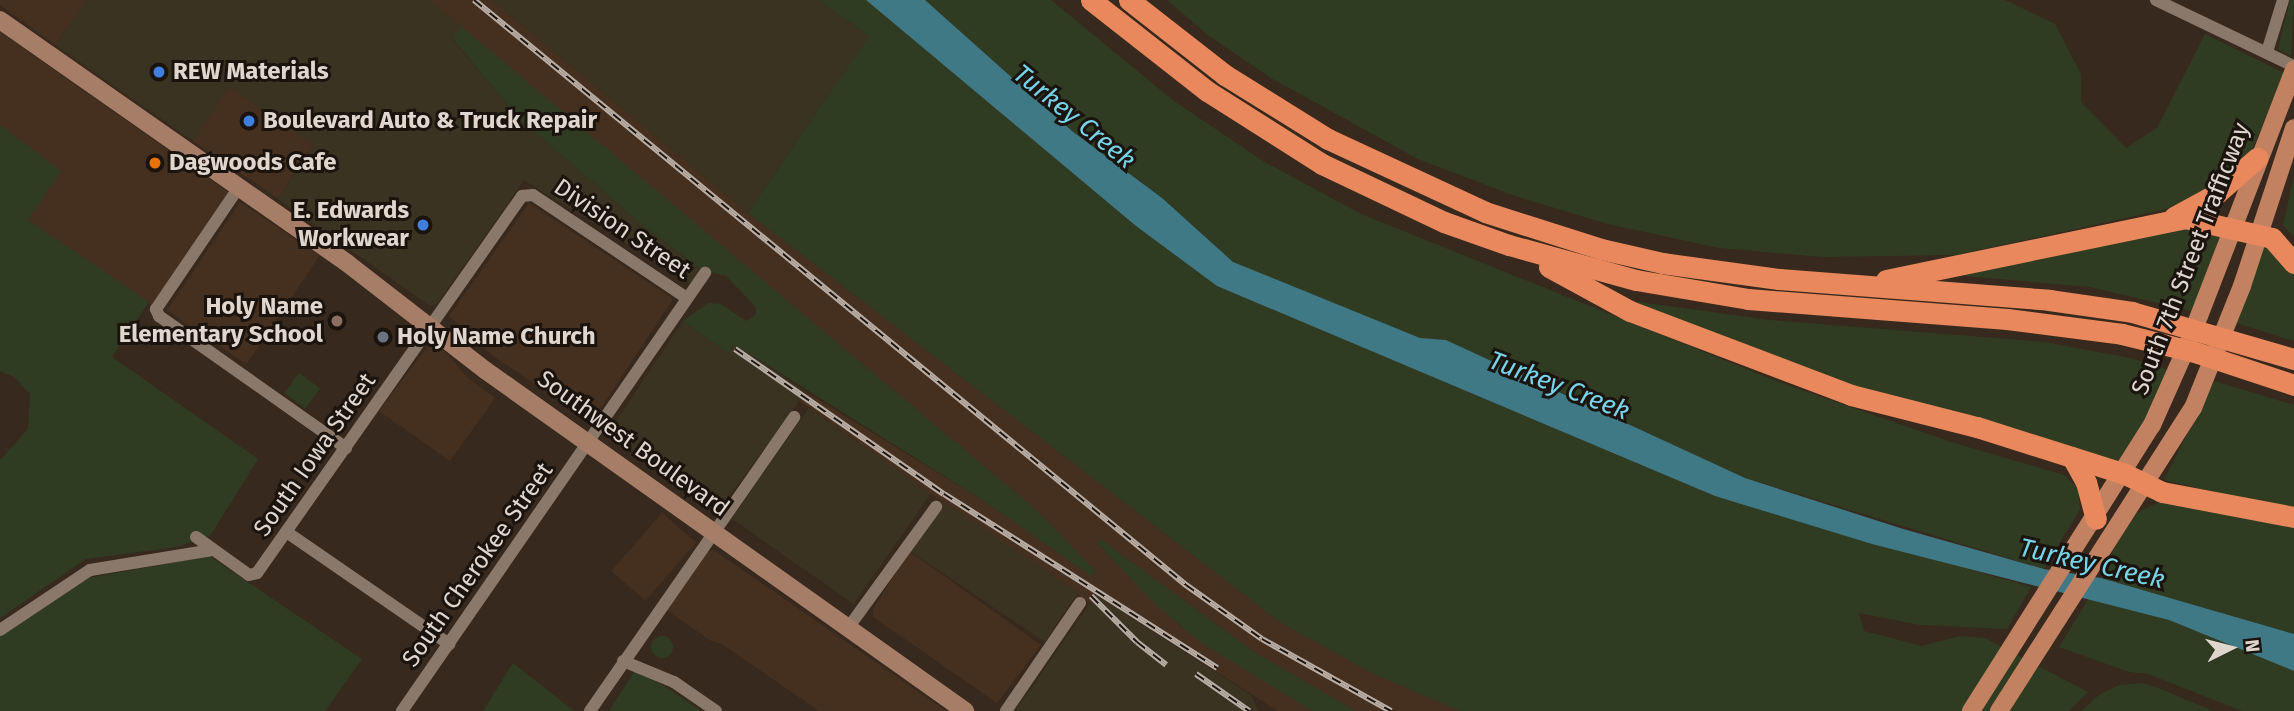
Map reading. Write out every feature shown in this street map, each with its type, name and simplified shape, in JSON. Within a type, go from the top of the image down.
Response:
[{"type":"highway","points":[[1091,0],[1207,91],[1312,158],[1387,196],[1509,245],[1636,280],[1723,296],[2007,319],[2122,334],[2272,376],[2294,385]]},
{"type":"highway","points":[[1129,0],[1276,109],[1380,166],[1485,212],[1662,263],[1862,285],[2049,300],[2132,312],[2287,356]]},
{"type":"highway","points":[[2167,220],[2217,194],[2257,158]]},
{"type":"highway","points":[[1862,285],[2167,220],[2203,219],[2272,238],[2294,263]]},
{"type":"highway","points":[[1509,245],[1630,311],[1804,379],[2072,457],[2125,474],[2147,485],[2294,517]]},
{"type":"highway","points":[[2072,457],[2087,482],[2093,523]]},
{"type":"main road","name":"Southwest Boulevard","points":[[0,20],[240,187],[713,532],[965,711]]},
{"type":"main road","name":"South 7th Street Trafficway","points":[[1971,711],[2125,474],[2189,342],[2257,158],[2294,68]]},
{"type":"main road","name":"South 7th Street Trafficway","points":[[1999,711],[2108,539],[2147,485],[2193,408],[2260,235],[2294,128]]},
{"type":"street","points":[[2156,0],[2267,52],[2294,68]]},
{"type":"street","points":[[2267,52],[2283,0]]},
{"type":"street","points":[[240,187],[156,309],[159,316],[346,448]]},
{"type":"street","name":"South Iowa Street","points":[[212,550],[249,575],[257,573],[288,533],[522,195],[533,195]]},
{"type":"street","name":"Division Street","points":[[533,195],[687,298]]},
{"type":"street","name":"South Cherokee Street","points":[[402,711],[705,273]]},
{"type":"street","points":[[590,711],[794,417]]},
{"type":"street","points":[[848,628],[936,507]]},
{"type":"street","points":[[288,533],[449,644]]},
{"type":"street","points":[[196,537],[212,550]]},
{"type":"street","points":[[0,630],[90,570],[212,550]]},
{"type":"street","points":[[1006,711],[1080,603]]},
{"type":"street","points":[[623,661],[674,682],[716,711]]},
{"type":"shaded area","points":[[0,0],[87,0],[55,45],[0,5]]},
{"type":"shaded area","points":[[87,0],[429,0],[462,27],[452,39],[518,117],[646,228],[702,270],[693,285],[524,180],[437,304],[430,306],[278,199],[314,145],[229,87],[193,141],[55,45]]},
{"type":"shaded area","points":[[429,0],[492,0],[748,213],[1281,623],[1374,674],[1460,711],[1356,711],[1254,652],[1100,539],[1097,544],[1180,626],[1312,711],[1278,711],[1096,595],[1090,603],[931,494],[800,401],[806,392],[987,503],[1091,576],[1096,572],[1042,515]]},
{"type":"shaded area","points":[[492,0],[819,0],[869,36],[748,213]]},
{"type":"shaded area","points":[[0,32],[228,192],[152,305],[28,220],[60,171],[0,125]]},
{"type":"shaded area","points":[[229,87],[314,145],[278,198],[193,141]]},
{"type":"shaded area","points":[[240,202],[320,256],[246,364],[167,311]]},
{"type":"shaded area","points":[[529,203],[673,299],[592,422],[493,356],[449,316]]},
{"type":"shaded area","points":[[683,321],[728,353],[734,344],[806,392],[719,510],[608,433]]},
{"type":"shaded area","points":[[436,342],[467,377],[495,398],[450,461],[379,411],[428,346]]},
{"type":"shaded area","points":[[809,408],[931,493],[854,604],[732,519]]},
{"type":"shaded area","points":[[943,501],[1078,592],[1045,642],[909,551]]},
{"type":"shaded area","points":[[662,513],[696,543],[645,601],[611,571]]},
{"type":"shaded area","points":[[714,550],[946,711],[819,711],[722,644],[711,641],[667,610],[707,552]]},
{"type":"shaded area","points":[[909,551],[1041,645],[997,703],[873,617],[873,609]]},
{"type":"shaded area","points":[[1096,595],[1251,695],[1259,711],[1015,711]]},
{"type":"green space","points":[[819,0],[866,0],[1136,226],[1217,286],[1715,496],[2031,587],[2007,629],[1920,625],[1859,613],[1864,631],[1922,646],[1960,636],[1985,638],[2088,692],[2069,711],[1460,711],[1374,674],[1281,623],[748,213],[869,36]]},
{"type":"green space","points":[[925,0],[1051,0],[1174,101],[1263,161],[1361,214],[1776,381],[1951,442],[2064,475],[2078,488],[2080,509],[2044,569],[1745,478],[1446,340],[1420,338],[1313,297],[1233,262],[1162,198],[1072,131]]},
{"type":"green space","points":[[1167,0],[2005,0],[2055,24],[2081,74],[2081,102],[2126,148],[2157,128],[2205,34],[2286,74],[2248,158],[2237,170],[2180,206],[1956,255],[1823,257],[1719,248],[1608,224],[1515,196],[1418,159],[1271,78],[1209,36]]},
{"type":"green space","points":[[2290,0],[2294,0],[2291,56],[2278,49]]},
{"type":"green space","points":[[462,27],[1042,515],[1096,572],[1091,576],[987,503],[734,344],[728,353],[683,321],[708,303],[721,304],[746,321],[756,314],[756,307],[726,276],[702,270],[646,228],[518,117],[452,38]]},
{"type":"green space","points":[[0,125],[61,171],[28,220],[149,302],[112,357],[258,459],[210,536],[176,547],[86,559],[0,618],[0,460],[28,429],[30,394],[14,377],[0,371]]},
{"type":"green space","points":[[2294,176],[2294,237],[2283,225]]},
{"type":"green space","points":[[2182,225],[2220,236],[2192,311],[2090,287],[1965,276],[1965,270]]},
{"type":"green space","points":[[2265,246],[2294,273],[2294,341],[2236,323]]},
{"type":"green space","points":[[1632,301],[1770,320],[2045,342],[2130,358],[2171,371],[2122,463],[1879,397]]},
{"type":"green space","points":[[299,373],[320,388],[305,409],[284,393]]},
{"type":"green space","points":[[2214,381],[2294,405],[2294,511],[2164,480]]},
{"type":"green space","points":[[2161,501],[2294,528],[2294,634],[2101,578],[2116,543],[2137,513]]},
{"type":"green space","points":[[1100,539],[1254,652],[1356,711],[1312,711],[1199,641],[1158,607],[1097,543]]},
{"type":"green space","points":[[209,556],[362,659],[325,711],[0,711],[0,636],[89,578]]},
{"type":"green space","points":[[2089,598],[2169,620],[2294,671],[2294,711],[2242,711],[2148,674],[2129,672],[2059,647]]},
{"type":"green space","points":[[662,636],[670,639],[673,647],[670,655],[662,658],[654,655],[651,647],[654,639]]},
{"type":"green space","points":[[513,663],[574,711],[483,711]]},
{"type":"green space","points":[[636,669],[672,691],[701,711],[609,711]]},
{"type":"green space","points":[[2143,683],[2213,711],[2081,711],[2099,695],[2119,685]]},
{"type":"water","points":[[866,0],[925,0],[1072,131],[1162,198],[1233,262],[1420,338],[1446,340],[1745,478],[1900,528],[2044,569],[2101,578],[2294,634],[2294,671],[2169,620],[1872,544],[1715,496],[1217,286],[1136,226]]},
{"type":"railway","points":[[474,0],[1186,585],[1262,639],[1391,711]]},
{"type":"railway","points":[[735,349],[944,494],[1217,668]]},
{"type":"railway","points":[[1091,596],[1137,642],[1166,665]]},
{"type":"railway","points":[[1196,674],[1249,711]]},
{"type":"place","name":"REW Materials","points":[[159,72]]},
{"type":"place","name":"Boulevard Auto & Truck Repair","points":[[249,121]]},
{"type":"place","name":"Dagwoods Cafe","points":[[155,163]]},
{"type":"place","name":"E. Edwards Workwear","points":[[423,225]]},
{"type":"place","name":"Holy Name Elementary School","points":[[337,321]]},
{"type":"place","name":"Holy Name Church","points":[[383,337]]},
{"type":"water label","name":"Turkey Creek","points":[[1074,117]]},
{"type":"water label","name":"Turkey Creek","points":[[1559,386]]},
{"type":"water label","name":"Turkey Creek","points":[[2092,564]]}]
